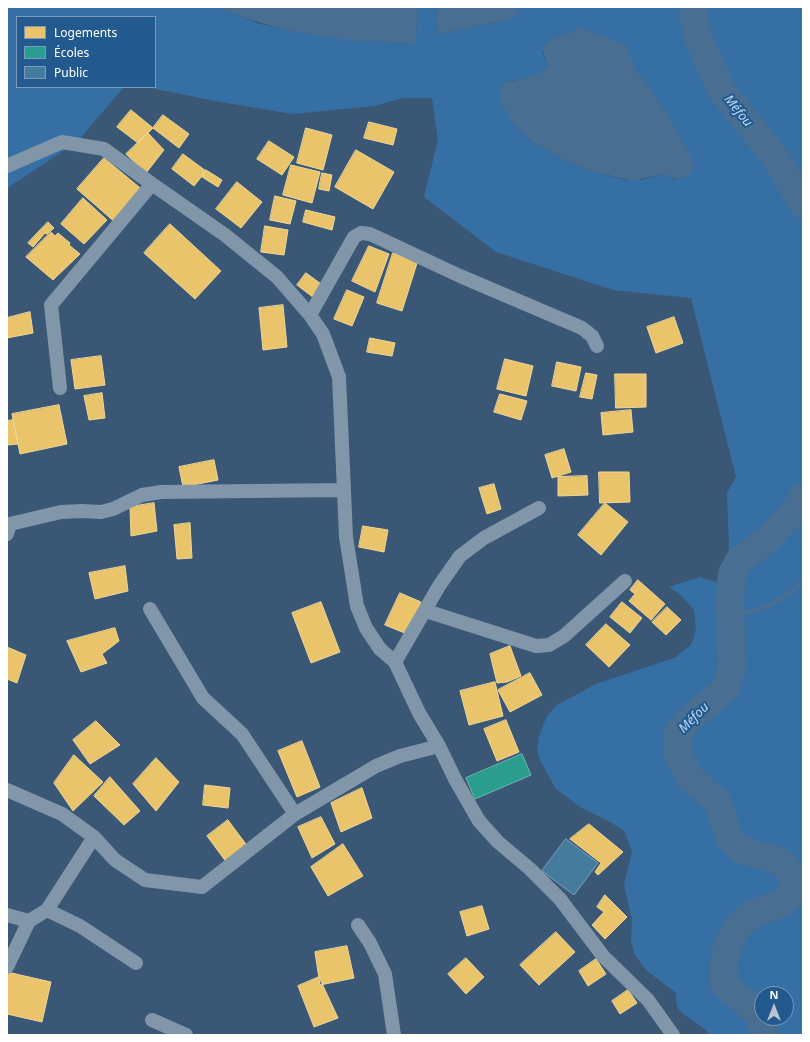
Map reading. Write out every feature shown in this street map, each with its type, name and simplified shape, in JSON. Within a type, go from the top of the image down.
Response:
[{"type":"street","points":[[7,166],[62,142],[104,149],[225,235],[277,277],[310,314],[323,334],[339,377],[346,537],[357,606],[366,628],[380,649],[395,662],[419,713],[439,746],[455,779],[479,821],[498,842],[530,869],[556,894],[603,956],[648,1000],[674,1035]]},
{"type":"street","points":[[60,388],[51,304],[152,184]]},
{"type":"street","points":[[310,314],[354,237],[361,234],[370,234],[460,276],[582,328],[592,336],[597,346]]},
{"type":"street","points":[[7,534],[10,524],[61,512],[101,512],[113,509],[142,495],[160,492],[344,490]]},
{"type":"street","points":[[395,662],[426,611],[439,586],[460,556],[484,538],[539,508]]},
{"type":"street","points":[[426,611],[536,646],[549,645],[564,636],[625,581]]},
{"type":"street","points":[[150,609],[203,698],[242,734],[296,814]]},
{"type":"street","points":[[241,724],[296,814]]},
{"type":"street","points":[[7,790],[62,814],[94,837],[114,860],[144,880],[202,887],[296,814],[376,766],[400,756],[439,746]]},
{"type":"street","points":[[7,967],[29,921],[47,910],[94,837]]},
{"type":"street","points":[[47,910],[80,926],[136,962]]},
{"type":"street","points":[[7,915],[29,921]]},
{"type":"street","points":[[358,926],[370,943],[385,974],[394,1035]]},
{"type":"street","points":[[152,1020],[186,1035]]},
{"type":"shaded area","points":[[7,7],[217,7],[260,24],[308,34],[408,44],[416,41],[417,7],[437,7],[436,25],[439,34],[512,19],[517,14],[520,7],[803,7],[803,1035],[710,1035],[703,1027],[683,1014],[677,1006],[676,993],[647,971],[634,954],[631,940],[632,919],[624,885],[632,851],[624,831],[612,823],[580,807],[556,789],[542,764],[537,750],[539,736],[547,716],[557,705],[596,684],[674,658],[691,645],[696,631],[694,610],[681,595],[669,587],[700,577],[719,583],[729,549],[727,493],[736,477],[691,298],[613,290],[496,252],[424,197],[438,140],[432,98],[403,98],[374,106],[293,114],[215,101],[151,88],[156,88],[156,16],[16,16],[16,88],[123,88],[77,142],[7,188]],"holes":[[[580,27],[625,45],[635,68],[668,115],[677,180],[662,174],[642,180],[625,180],[590,171],[564,160],[534,143],[514,125],[508,81],[530,78],[544,70],[548,66],[542,51],[556,36],[570,33]]]},
{"type":"shaded area","points":[[217,7],[417,7],[416,41],[408,44],[325,37],[278,28]]},
{"type":"shaded area","points":[[437,7],[520,7],[517,14],[512,19],[439,34],[436,25]]},
{"type":"shaded area","points":[[580,27],[626,45],[635,68],[668,115],[693,160],[695,166],[689,175],[679,180],[662,174],[633,181],[590,171],[564,160],[534,143],[514,125],[501,102],[500,90],[502,84],[533,76],[543,71],[548,66],[542,48],[556,36],[570,33]]},
{"type":"building: Logements","points":[[131,110],[153,128],[138,143],[117,127]]},
{"type":"building: Logements","points":[[163,115],[189,134],[179,148],[153,128]]},
{"type":"building: Logements","points":[[369,122],[397,129],[393,145],[364,138]]},
{"type":"building: Logements","points":[[306,128],[332,135],[323,170],[297,163]]},
{"type":"building: Logements","points":[[148,133],[164,150],[146,173],[126,154]]},
{"type":"building: Logements","points":[[269,141],[294,157],[282,175],[257,159]]},
{"type":"building: Logements","points":[[356,150],[394,172],[373,209],[335,187]]},
{"type":"building: Logements","points":[[183,154],[206,171],[194,186],[172,169]]},
{"type":"building: Logements","points":[[104,158],[145,192],[117,224],[77,189]]},
{"type":"building: Logements","points":[[291,165],[320,172],[312,203],[283,195]]},
{"type":"building: Logements","points":[[206,170],[222,180],[218,187],[202,177]]},
{"type":"building: Logements","points":[[322,173],[332,175],[329,191],[319,189]]},
{"type":"building: Logements","points":[[237,182],[262,202],[241,228],[216,209]]},
{"type":"building: Logements","points":[[275,196],[296,201],[290,224],[270,220]]},
{"type":"building: Logements","points":[[83,198],[107,220],[84,244],[61,224]]},
{"type":"building: Logements","points":[[306,210],[335,217],[332,230],[303,222]]},
{"type":"building: Logements","points":[[48,222],[54,228],[47,234],[45,233],[33,247],[28,243]]},
{"type":"building: Logements","points":[[170,224],[221,271],[195,299],[144,253]]},
{"type":"building: Logements","points":[[265,226],[288,230],[284,255],[261,252]]},
{"type":"building: Logements","points":[[51,232],[55,236],[58,233],[80,254],[53,280],[26,257]]},
{"type":"building: Logements","points":[[369,246],[389,254],[375,292],[352,281]]},
{"type":"building: Logements","points":[[393,253],[418,260],[402,311],[377,303]]},
{"type":"building: Logements","points":[[306,273],[324,286],[314,298],[297,285]]},
{"type":"building: Logements","points":[[347,290],[364,297],[352,326],[334,319]]},
{"type":"building: Logements","points":[[283,305],[287,347],[263,350],[259,308]]},
{"type":"building: Logements","points":[[30,312],[33,333],[7,338],[7,318]]},
{"type":"building: Logements","points":[[674,317],[683,343],[656,353],[647,327]]},
{"type":"building: Logements","points":[[370,338],[395,343],[392,356],[367,352]]},
{"type":"building: Logements","points":[[101,356],[105,385],[75,389],[71,360]]},
{"type":"building: Logements","points":[[505,359],[533,366],[526,396],[497,389]]},
{"type":"building: Logements","points":[[557,362],[581,367],[576,391],[552,386]]},
{"type":"building: Logements","points":[[586,373],[597,375],[592,399],[580,397]]},
{"type":"building: Logements","points":[[615,374],[646,374],[646,407],[616,408]]},
{"type":"building: Logements","points":[[102,393],[105,418],[89,420],[84,396]]},
{"type":"building: Logements","points":[[500,394],[527,401],[521,420],[494,412]]},
{"type":"building: Logements","points":[[59,405],[67,444],[20,454],[12,414]]},
{"type":"building: Logements","points":[[631,410],[633,432],[603,435],[601,413]]},
{"type":"building: Logements","points":[[13,420],[18,444],[7,445],[7,421]]},
{"type":"building: Logements","points":[[564,449],[571,472],[552,478],[545,455]]},
{"type":"building: Logements","points":[[214,460],[218,480],[183,487],[179,467]]},
{"type":"building: Logements","points":[[599,472],[629,472],[630,502],[600,503]]},
{"type":"building: Logements","points":[[587,476],[588,495],[558,496],[558,477]]},
{"type":"building: Logements","points":[[494,484],[501,509],[487,514],[479,488]]},
{"type":"building: Logements","points":[[154,503],[157,531],[131,536],[130,507]]},
{"type":"building: Logements","points":[[605,503],[628,522],[601,555],[578,535]]},
{"type":"building: Logements","points":[[190,523],[192,558],[177,559],[174,525]]},
{"type":"building: Logements","points":[[363,526],[388,530],[384,552],[359,547]]},
{"type":"building: Logements","points":[[125,566],[128,591],[95,599],[89,573]]},
{"type":"building: Logements","points":[[638,580],[665,604],[651,620],[629,601],[635,594],[630,590]]},
{"type":"building: Logements","points":[[400,593],[421,602],[407,634],[385,625]]},
{"type":"building: Logements","points":[[321,602],[340,652],[311,663],[292,613]]},
{"type":"building: Logements","points":[[622,602],[642,618],[630,633],[610,617]]},
{"type":"building: Logements","points":[[667,607],[681,620],[666,635],[652,622]]},
{"type":"building: Logements","points":[[606,624],[630,645],[609,667],[586,645]]},
{"type":"building: Logements","points":[[115,628],[119,641],[102,654],[107,663],[81,672],[67,641]]},
{"type":"building: Logements","points":[[510,646],[521,676],[507,682],[497,683],[490,654]]},
{"type":"building: Logements","points":[[7,647],[26,655],[17,683],[7,679]]},
{"type":"building: Logements","points":[[530,673],[542,695],[510,712],[498,690]]},
{"type":"building: Logements","points":[[495,682],[503,716],[469,725],[460,691]]},
{"type":"building: Logements","points":[[506,720],[519,752],[497,761],[484,729]]},
{"type":"building: Logements","points":[[96,721],[120,745],[90,764],[73,740]]},
{"type":"building: Logements","points":[[302,741],[320,787],[297,797],[278,751]]},
{"type":"building: Logements","points":[[74,755],[103,782],[73,811],[54,783]]},
{"type":"building: Logements","points":[[156,758],[179,782],[156,811],[133,784]]},
{"type":"building: Logements","points":[[110,777],[140,811],[124,825],[94,796]]},
{"type":"building: Logements","points":[[205,785],[230,788],[228,808],[203,805]]},
{"type":"building: Logements","points":[[362,788],[372,818],[341,832],[331,803]]},
{"type":"building: Logements","points":[[321,817],[335,844],[312,858],[298,827]]},
{"type":"building: Logements","points":[[228,820],[248,847],[227,863],[207,836]]},
{"type":"building: Logements","points":[[589,824],[623,852],[598,875],[595,872],[601,863],[570,839]]},
{"type":"building: Logements","points":[[343,844],[363,876],[328,896],[311,867]]},
{"type":"building: Logements","points":[[605,895],[627,917],[605,939],[592,925],[604,912],[597,907]]},
{"type":"building: Logements","points":[[482,906],[489,929],[467,936],[460,912]]},
{"type":"building: Logements","points":[[556,932],[575,952],[539,985],[520,965]]},
{"type":"building: Logements","points":[[347,946],[354,978],[320,985],[315,952]]},
{"type":"building: Logements","points":[[466,958],[484,977],[466,994],[448,974]]},
{"type":"building: Logements","points":[[596,959],[606,974],[588,986],[579,971]]},
{"type":"building: Logements","points":[[7,972],[51,982],[42,1022],[7,1014]]},
{"type":"building: Logements","points":[[319,977],[338,1018],[314,1027],[298,986]]},
{"type":"building: Logements","points":[[628,990],[637,1003],[620,1014],[612,1001]]},
{"type":"building: Écoles","points":[[522,754],[531,775],[475,799],[466,778]]},
{"type":"building: Public","points":[[566,839],[598,863],[574,895],[542,871]]},
{"type":"waterway","name":"Méfou","points":[[692,7],[699,40],[722,91],[775,157],[803,205]]},
{"type":"waterway","name":"Méfou","points":[[765,1035],[757,1012],[724,984],[724,964],[728,945],[737,928],[744,920],[755,912],[781,903],[793,893],[793,876],[781,861],[741,850],[729,837],[718,802],[691,779],[678,755],[677,733],[693,716],[726,689],[732,668],[730,601],[732,574],[739,561],[770,537],[795,510],[803,497]]},
{"type":"waterway","points":[[741,614],[761,609],[775,603],[803,581]]}]
